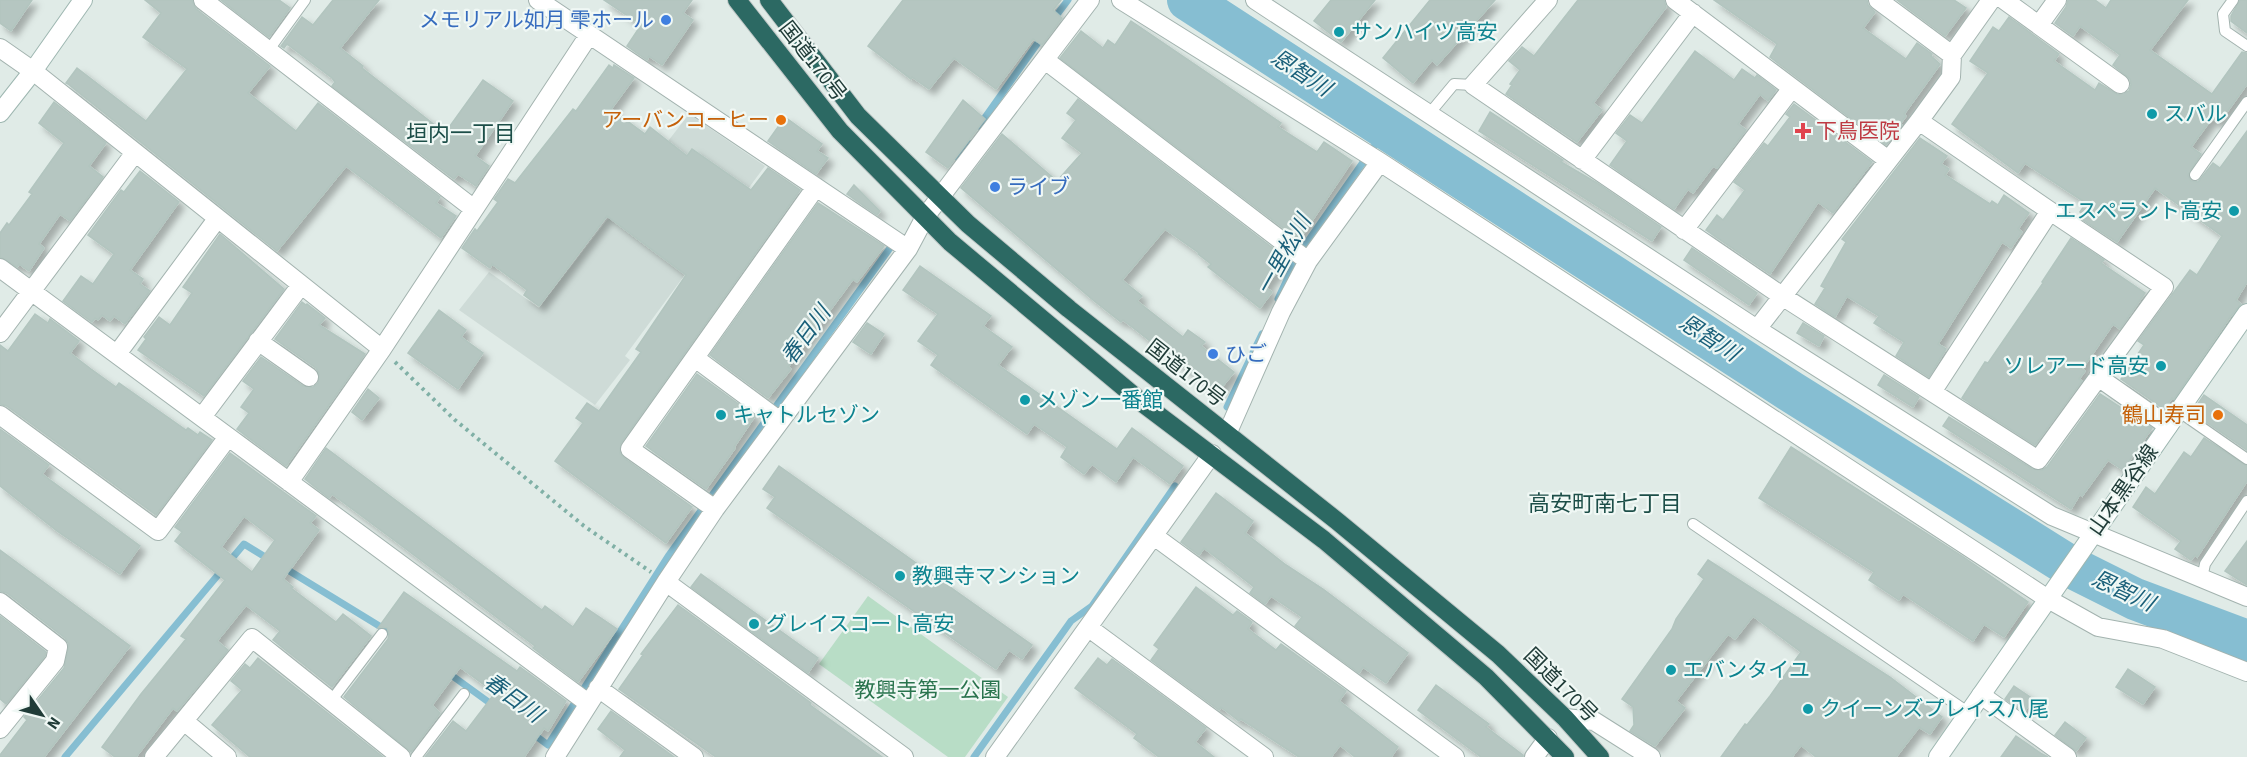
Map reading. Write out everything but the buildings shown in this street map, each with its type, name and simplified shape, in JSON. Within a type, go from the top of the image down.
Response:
[{"type":"highway","name":"国道170号","points":[[737,0],[840,131],[950,242],[1127,390],[1323,540],[1486,677],[1565,757]]},
{"type":"highway","name":"国道170号","points":[[769,0],[858,116],[968,224],[1161,384],[1337,521],[1498,654],[1565,718],[1600,757]]},
{"type":"street","points":[[0,113],[83,0]]},
{"type":"street","points":[[33,71],[96,0]]},
{"type":"street","points":[[202,0],[474,209]]},
{"type":"street","points":[[538,0],[908,249]]},
{"type":"street","points":[[555,757],[586,696],[715,509],[908,249],[941,197],[1090,0]]},
{"type":"street","points":[[1121,0],[1373,157],[2098,627],[2163,639],[2247,672]]},
{"type":"street","points":[[1255,0],[1757,329],[2089,539],[2202,578],[2247,597]]},
{"type":"street","points":[[1548,0],[1473,86],[1782,296],[2038,460],[2164,287],[2050,212],[1919,121]]},
{"type":"street","points":[[1675,0],[1888,160]]},
{"type":"street","points":[[1878,0],[1952,55]]},
{"type":"street","points":[[1757,329],[1952,77],[1952,55],[1991,0]]},
{"type":"street","points":[[2004,0],[2120,84]]},
{"type":"street","points":[[2039,25],[2057,0]]},
{"type":"street","points":[[1582,160],[1693,13]]},
{"type":"street","points":[[289,482],[382,349],[589,35]]},
{"type":"street","points":[[0,48],[33,71],[134,154],[382,349]]},
{"type":"street","points":[[1045,60],[1302,256]]},
{"type":"street","points":[[1684,230],[1792,88]]},
{"type":"street","points":[[0,333],[134,154]]},
{"type":"street","points":[[1227,434],[1281,312],[1302,256],[1373,157]]},
{"type":"street","points":[[715,509],[630,449],[816,187]]},
{"type":"street","points":[[1932,392],[2050,212]]},
{"type":"street","points":[[117,354],[217,219]]},
{"type":"street","points":[[0,268],[289,482],[586,696],[694,757]]},
{"type":"street","points":[[201,417],[300,285]]},
{"type":"street","name":"山本黒谷線","points":[[1938,757],[2247,313]]},
{"type":"street","points":[[258,341],[309,377]]},
{"type":"street","points":[[695,358],[780,421]]},
{"type":"street","points":[[2098,377],[2173,418]]},
{"type":"street","points":[[0,415],[158,531],[228,437]]},
{"type":"street","points":[[995,757],[1212,454]]},
{"type":"street","points":[[1154,536],[1455,757]]},
{"type":"street","points":[[666,582],[903,757]]},
{"type":"street","points":[[0,602],[58,647],[55,661],[0,729]]},
{"type":"street","points":[[1089,628],[1264,757]]},
{"type":"street","points":[[154,757],[252,638],[401,757]]},
{"type":"street","points":[[1981,695],[2067,757]]},
{"type":"street","points":[[1565,718],[1594,721],[1651,757]]},
{"type":"street","points":[[184,721],[227,757]]},
{"type":"street","points":[[1534,757],[1548,738]]},
{"type":"lane","points":[[268,51],[305,0]]},
{"type":"lane","points":[[2233,0],[2223,14],[2225,31],[2247,46]]},
{"type":"lane","points":[[1429,114],[1454,84],[1473,86]]},
{"type":"lane","points":[[2195,175],[2247,102]]},
{"type":"lane","points":[[2173,418],[2247,459]]},
{"type":"lane","points":[[2202,578],[2205,564],[2247,501]]},
{"type":"lane","points":[[1693,525],[1969,713]]},
{"type":"lane","points":[[331,701],[382,634]]},
{"type":"lane","points":[[416,757],[464,694]]},
{"type":"path","points":[[382,349],[455,420],[584,526],[666,582]]},
{"type":"shaded area","points":[[689,114],[765,166],[625,356],[630,360],[595,405],[459,310],[489,272],[539,308]]},
{"type":"green space","name":"教興寺第一公園","points":[[868,596],[1008,697],[965,757],[948,757],[819,664]]},
{"type":"waterway","name":"春日川","points":[[1053,20],[1068,0]]},
{"type":"waterway","name":"恩智川","points":[[1188,0],[1790,391],[2071,567],[2135,599],[2247,641]]},
{"type":"waterway","name":"春日川","points":[[979,126],[1042,37]]},
{"type":"waterway","name":"一里松川","points":[[1278,299],[1299,254],[1387,128]]},
{"type":"waterway","name":"春日川","points":[[957,157],[967,142]]},
{"type":"waterway","name":"春日川","points":[[532,733],[548,745],[669,555],[890,248]]},
{"type":"waterway","name":"一里松川","points":[[1227,407],[1262,334]]},
{"type":"waterway","name":"一里松川","points":[[974,757],[1071,621],[1092,606],[1175,486]]},
{"type":"waterway","name":"春日川","points":[[65,757],[244,544],[270,560]]},
{"type":"waterway","name":"春日川","points":[[283,567],[394,635]]},
{"type":"waterway","name":"春日川","points":[[447,672],[494,706]]},
{"type":"place","name":"メモリアル如月 雫ホール","points":[[666,20]]},
{"type":"place","name":"サンハイツ高安","points":[[1339,32]]},
{"type":"place","name":"スバル","points":[[2152,114]]},
{"type":"place","name":"アーバンコーヒー","points":[[781,120]]},
{"type":"place","name":"下鳥医院","points":[[1803,131]]},
{"type":"place","name":"ライブ","points":[[995,187]]},
{"type":"place","name":"エスペラント高安","points":[[2234,211]]},
{"type":"place","name":"ひご","points":[[1213,354]]},
{"type":"place","name":"ソレアード高安","points":[[2161,366]]},
{"type":"place","name":"メゾン一番館","points":[[1025,400]]},
{"type":"place","name":"キャトルセゾン","points":[[721,415]]},
{"type":"place","name":"鶴山寿司","points":[[2218,415]]},
{"type":"place","name":"教興寺マンション","points":[[900,576]]},
{"type":"place","name":"グレイスコート高安","points":[[754,624]]},
{"type":"place","name":"エバンタイユ","points":[[1671,670]]},
{"type":"place","name":"クイーンズプレイス八尾","points":[[1808,709]]},
{"type":"district","name":"垣内一丁目","points":[[461,134]]},
{"type":"district","name":"高安町南七丁目","points":[[1605,504]]}]
